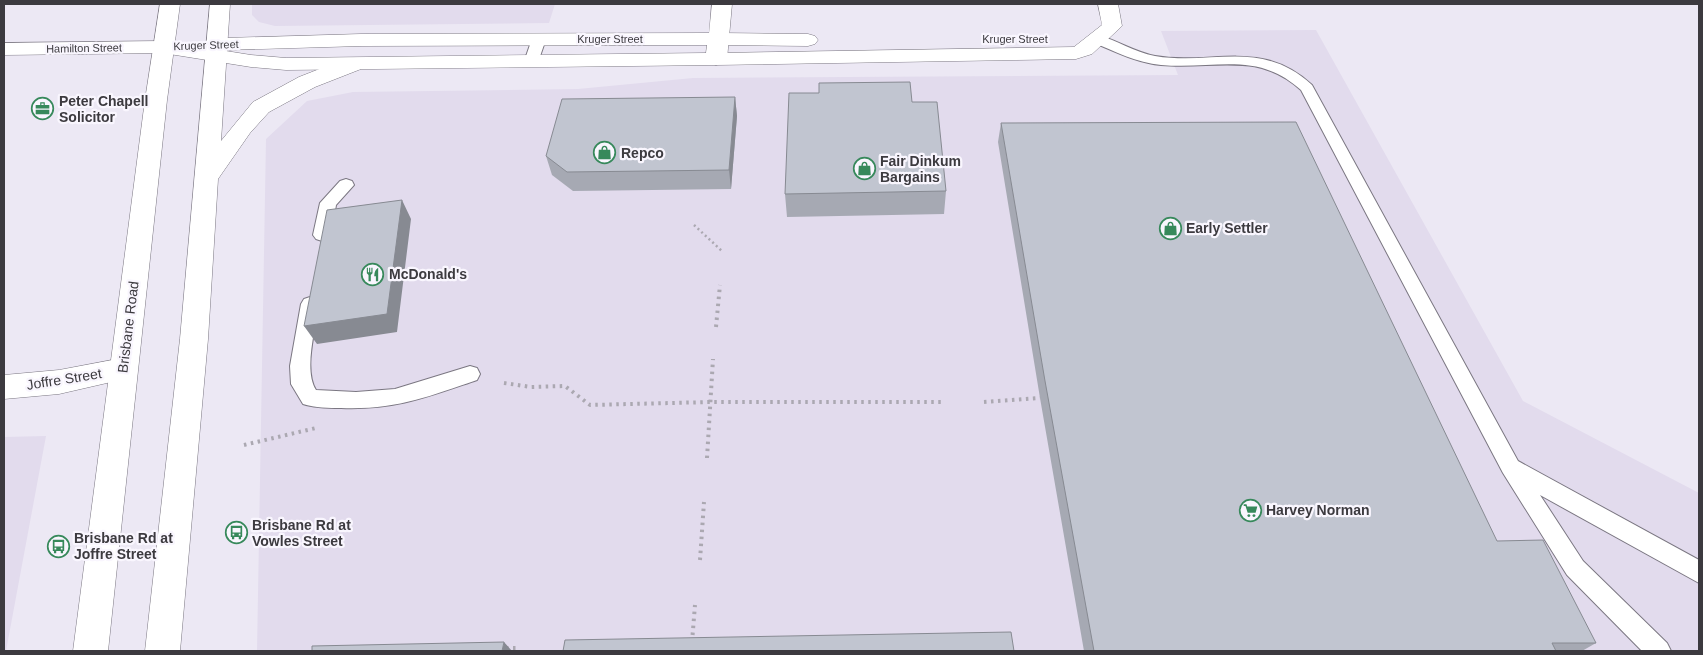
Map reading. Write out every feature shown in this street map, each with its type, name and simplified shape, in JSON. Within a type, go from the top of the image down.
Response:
[{"type":"street","name":"Brisbane Road","points":[[90,651],[123,369],[170,4]]},
{"type":"street","points":[[162,651],[194,339],[220,4]]},
{"type":"street","points":[[718,49],[722,4]]},
{"type":"street","name":"Kruger Street","points":[[164,47],[216,50],[352,40],[539,39],[718,49],[1060,54],[1076,53],[1085,50],[1112,26],[1108,4]]},
{"type":"street","name":"Hamilton Street","points":[[4,49],[164,47]]},
{"type":"street","name":"Kruger Street","points":[[216,50],[286,64],[353,64],[531,62],[718,49]]},
{"type":"street","points":[[205,180],[242,128],[261,107],[307,82],[353,64]]},
{"type":"street","name":"Joffre Street","points":[[4,387],[59,382],[123,369]]},
{"type":"lane","points":[[531,62],[539,39]]},
{"type":"lane","points":[[1097,39],[1139,56],[1160,60],[1261,61],[1281,67],[1298,77],[1307,88],[1510,467],[1575,568],[1659,651]]},
{"type":"lane","points":[[320,251],[328,203],[346,185]]},
{"type":"lane","points":[[313,289],[300,366],[301,384],[310,398],[340,400],[385,399],[470,374]]},
{"type":"lane","points":[[1510,467],[1699,572]]},
{"type":"path","points":[[694,225],[723,252]]},
{"type":"path","points":[[716,327],[720,285]]},
{"type":"path","points":[[707,458],[714,360]]},
{"type":"path","points":[[504,383],[531,387],[565,386],[590,405],[711,402],[944,402]]},
{"type":"path","points":[[984,402],[1040,398]]},
{"type":"path","points":[[700,560],[704,502]]},
{"type":"path","points":[[695,605],[691,646],[700,646]]},
{"type":"path","points":[[503,648],[518,648]]},
{"type":"shaded area","points":[[252,4],[555,4],[549,23],[275,26],[259,22],[252,15]]},
{"type":"shaded area","points":[[1316,30],[1523,401],[1699,493],[1699,651],[257,651],[266,139],[307,101],[353,92],[578,89],[693,78],[1178,75],[1161,31]]},
{"type":"shaded area","points":[[46,436],[6,651],[4,651],[4,437]]},
{"type":"building","name":"Fair Dinkum Bargains","points":[[910,82],[912,102],[937,102],[946,191],[785,194],[789,93],[819,93],[819,83]]},
{"type":"building","points":[[735,97],[729,170],[567,172],[546,156],[562,99]]},
{"type":"building","points":[[1296,122],[1497,541],[1543,540],[1596,643],[1552,643],[1556,651],[1094,651],[1001,123]]},
{"type":"building","points":[[402,200],[387,314],[304,326],[327,210]]},
{"type":"building","points":[[1011,632],[1014,651],[563,651],[565,640]]},
{"type":"building","points":[[504,642],[502,651],[312,651],[312,646]]},
{"type":"place","name":"Peter Chapell Solicitor","points":[[43,109]]},
{"type":"place","name":"Repco","points":[[605,153]]},
{"type":"place","name":"Fair Dinkum Bargains","points":[[864,169]]},
{"type":"place","name":"Early Settler","points":[[1170,228]]},
{"type":"place","name":"McDonald's","points":[[373,274]]},
{"type":"place","name":"Harvey Norman","points":[[1250,510]]},
{"type":"place","name":"Brisbane Rd at Vowles Street","points":[[236,533]]},
{"type":"place","name":"Brisbane Rd at Joffre Street","points":[[58,546]]}]
